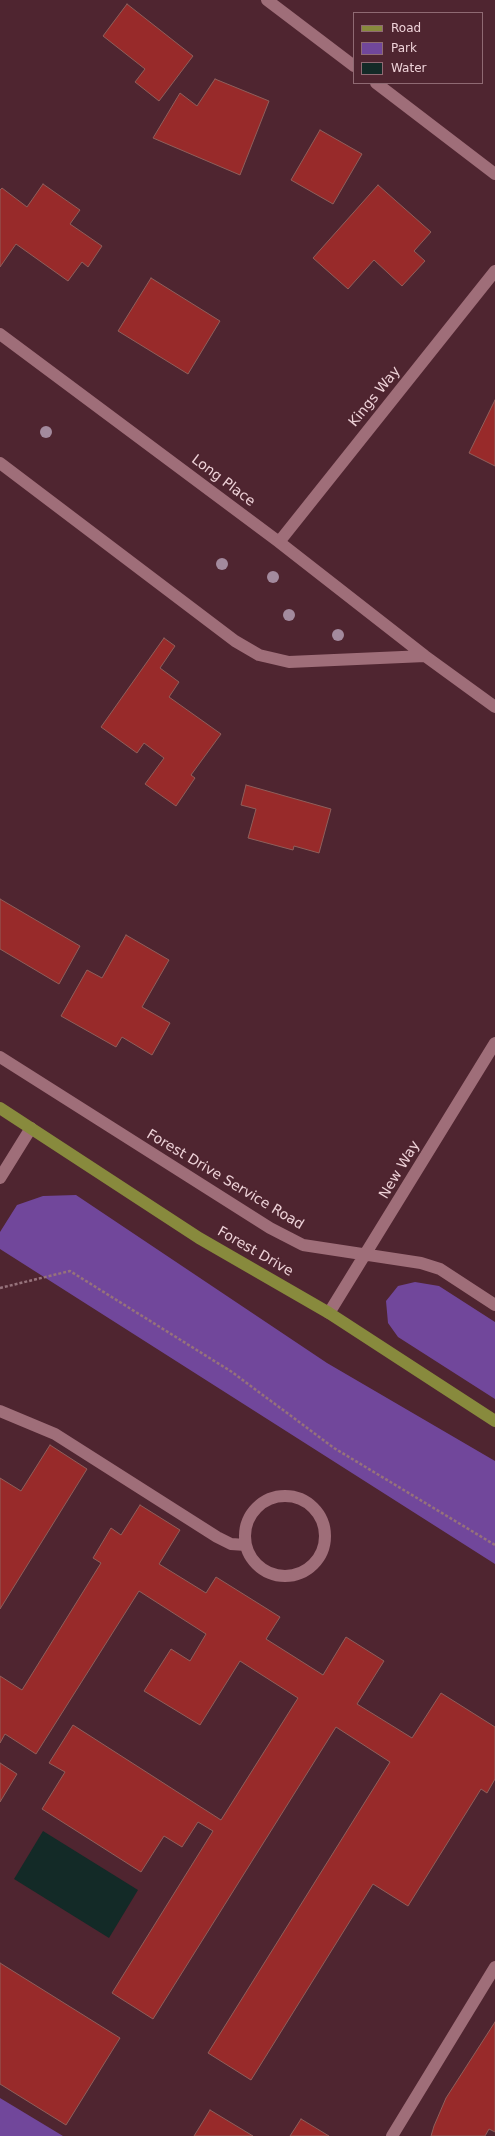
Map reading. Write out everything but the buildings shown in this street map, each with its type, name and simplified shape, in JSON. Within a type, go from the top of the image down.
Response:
[{"type":"main road","name":"Forest Drive","points":[[0,1108],[199,1238],[329,1313],[495,1421]]},
{"type":"street","points":[[267,0],[353,65]]},
{"type":"street","points":[[377,84],[495,174]]},
{"type":"street","name":"Kings Way","points":[[279,542],[495,271]]},
{"type":"street","name":"Long Place","points":[[0,334],[279,542],[425,656],[495,707]]},
{"type":"street","points":[[0,463],[235,641],[259,655],[289,662],[425,656]]},
{"type":"street","name":"New Way","points":[[329,1313],[495,1042]]},
{"type":"street","name":"Forest Drive Service Road","points":[[0,1056],[270,1228],[308,1246],[421,1262],[440,1269],[495,1305]]},
{"type":"street","points":[[0,1178],[31,1128]]},
{"type":"street","points":[[0,1411],[55,1434],[217,1537],[231,1544],[246,1545]]},
{"type":"street","points":[[289,1496],[300,1499],[311,1505],[320,1515],[324,1527],[325,1540],[322,1552],[316,1563],[306,1571],[294,1575],[282,1576],[264,1570],[251,1557],[246,1545],[245,1532],[248,1520],[255,1510],[264,1502],[276,1497],[289,1496]]},
{"type":"street","points":[[392,2136],[495,1967]]},
{"type":"path","points":[[0,1288],[70,1271],[232,1372],[334,1448],[495,1545]]},
{"type":"green space","points":[[76,1195],[327,1363],[495,1461],[495,1564],[0,1249],[0,1232],[17,1205],[43,1196]]},
{"type":"green space","points":[[415,1282],[439,1286],[495,1322],[495,1399],[398,1337],[388,1323],[386,1301],[398,1286]]},
{"type":"green space","points":[[0,2098],[63,2136],[0,2136]]},
{"type":"water","points":[[43,1831],[138,1890],[109,1938],[14,1879]]}]
